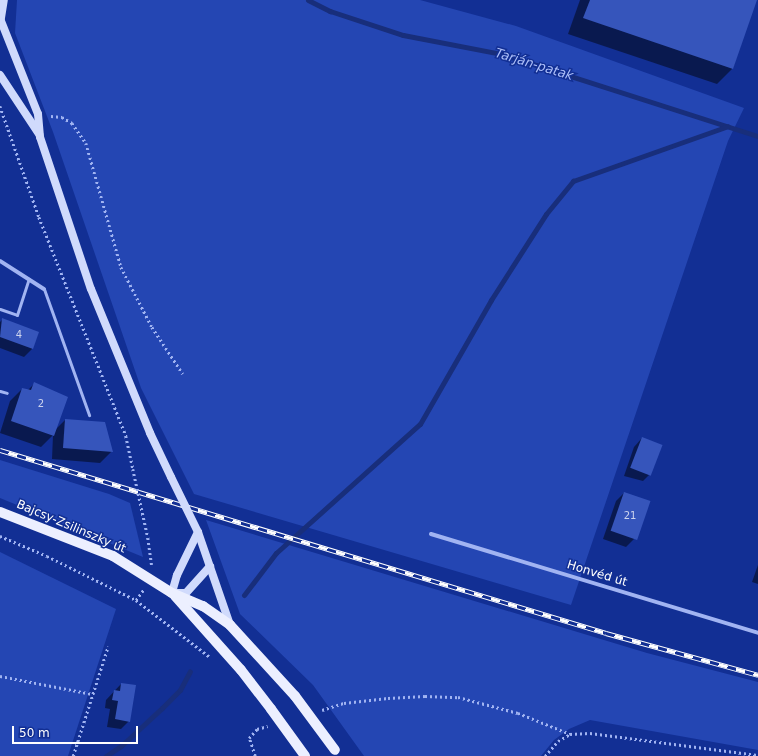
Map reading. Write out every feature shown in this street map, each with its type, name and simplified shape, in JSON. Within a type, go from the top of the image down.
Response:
[{"type":"main road","points":[[4,0],[1,23],[38,114],[40,137],[91,289],[150,433],[198,532],[230,625]]},
{"type":"main road","points":[[0,75],[40,137]]},
{"type":"main road","name":"Bajcsy-Zsilinszky út","points":[[0,512],[113,556],[172,593]]},
{"type":"main road","points":[[172,593],[177,575],[198,532]]},
{"type":"main road","points":[[172,593],[186,593],[210,566]]},
{"type":"main road","points":[[172,593],[203,606],[230,625],[295,696],[338,753]]},
{"type":"main road","points":[[172,593],[241,670],[305,756]]},
{"type":"street","points":[[0,261],[44,289]]},
{"type":"street","name":"Honvéd út","points":[[431,534],[758,633]]},
{"type":"lane","points":[[0,309],[17,315],[29,279]]},
{"type":"lane","points":[[44,289],[89,415]]},
{"type":"lane","points":[[0,391],[7,393]]},
{"type":"path","points":[[0,106],[39,217],[126,436],[148,538]]},
{"type":"path","points":[[38,114],[62,117],[72,123],[86,144],[121,267],[152,327],[184,374]]},
{"type":"path","points":[[0,536],[46,556],[136,600],[214,661]]},
{"type":"path","points":[[73,756],[108,646]]},
{"type":"path","points":[[0,676],[92,694]]},
{"type":"path","points":[[319,711],[344,703],[388,698],[425,696],[458,697],[518,713],[570,734],[605,733],[758,755]]},
{"type":"path","points":[[255,756],[250,738],[256,729],[270,725]]},
{"type":"path","points":[[545,756],[558,741],[570,734]]},
{"type":"shaded area","points":[[17,0],[420,0],[516,26],[744,108],[728,141],[571,605],[194,494],[141,388],[53,132],[15,33]]},
{"type":"shaded area","points":[[0,460],[109,494],[130,503],[143,557],[0,498]]},
{"type":"shaded area","points":[[206,520],[647,653],[758,682],[758,750],[590,720],[569,729],[554,740],[541,756],[364,756],[313,685],[240,614]]},
{"type":"shaded area","points":[[0,552],[116,609],[68,756],[0,756]]},
{"type":"building","points":[[590,0],[757,0],[733,69],[583,18]]},
{"type":"building","points":[[2,318],[39,332],[33,349],[0,337]]},
{"type":"building","points":[[34,382],[68,397],[54,436],[11,421],[22,388],[31,390]]},
{"type":"building","points":[[65,419],[105,422],[113,452],[63,448]]},
{"type":"building","points":[[642,437],[663,445],[651,476],[630,468]]},
{"type":"building","points":[[624,492],[650,501],[637,540],[611,531]]},
{"type":"building","points":[[121,683],[136,685],[130,722],[115,719],[118,701],[112,700],[114,690],[120,691]]},
{"type":"waterway","name":"Tarján-patak","points":[[308,0],[330,11],[403,35],[502,54],[758,136]]},
{"type":"waterway","points":[[244,595],[276,553],[420,424],[491,300],[546,214],[573,181],[728,126]]},
{"type":"waterway","points":[[106,756],[121,746],[180,690],[190,671]]},
{"type":"railway","points":[[0,450],[606,633],[758,675]]}]
